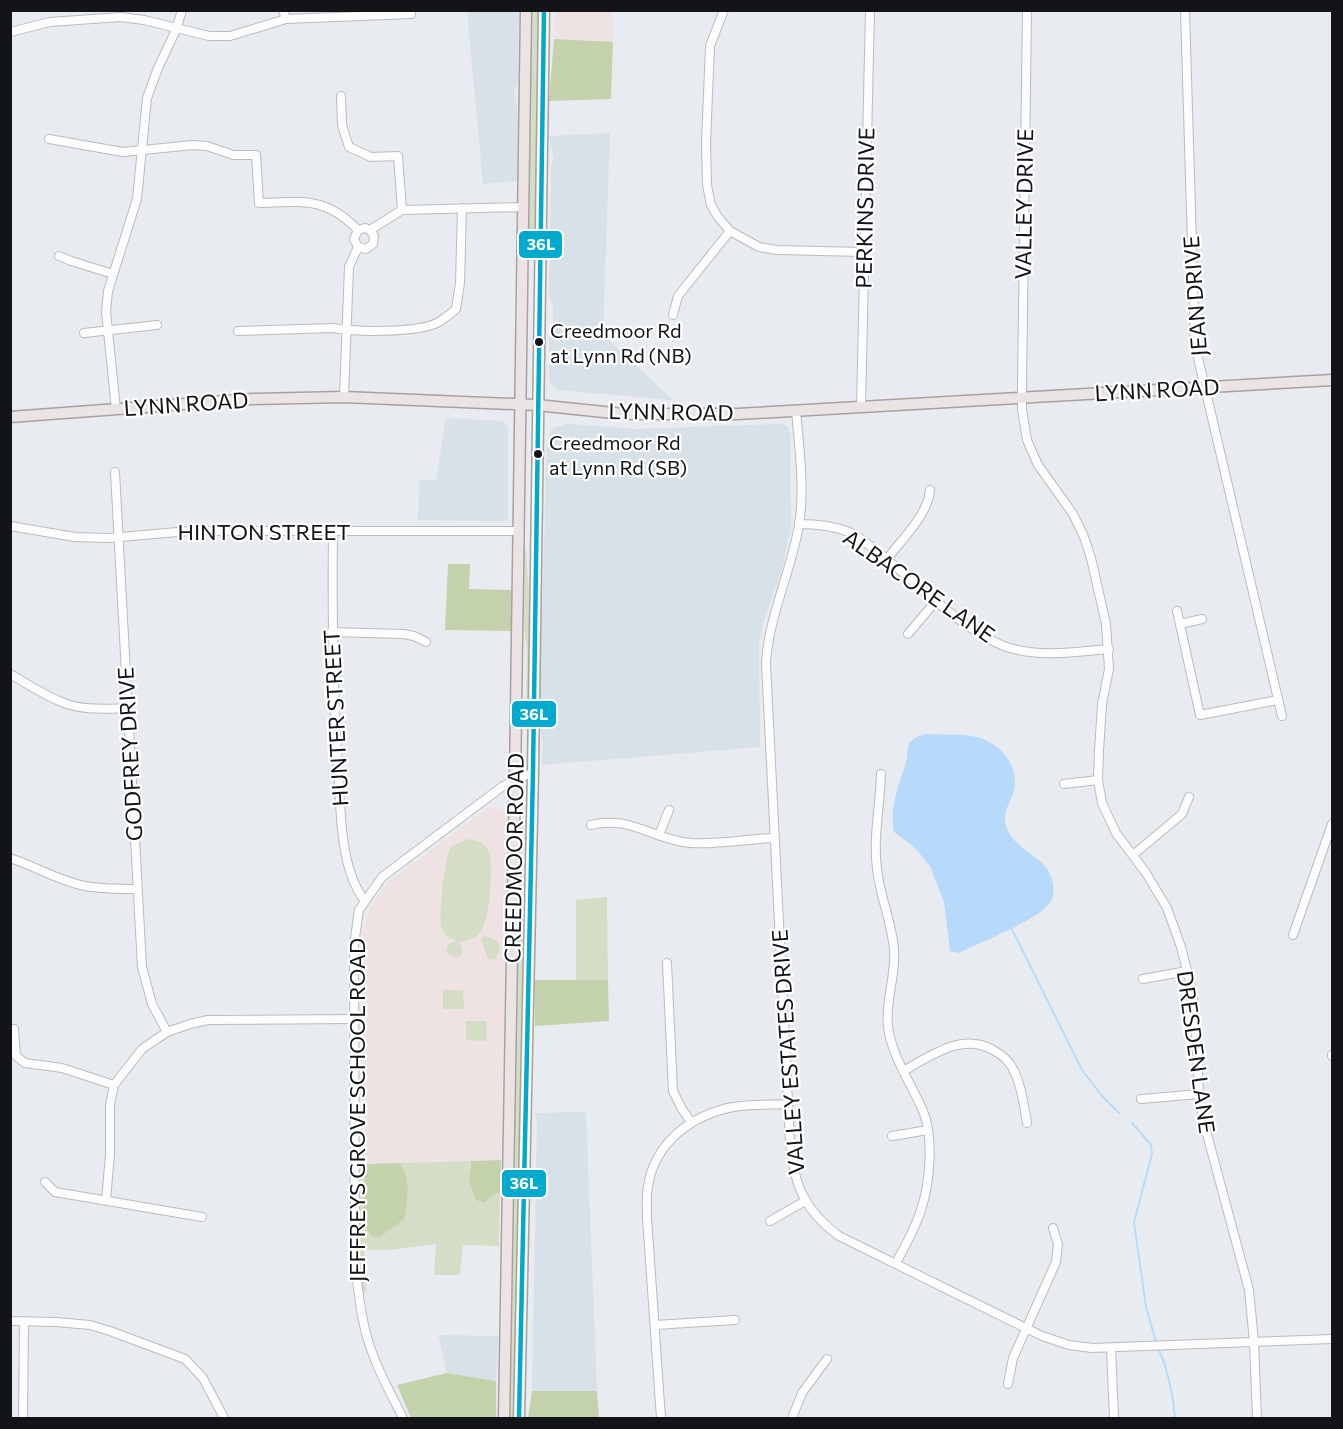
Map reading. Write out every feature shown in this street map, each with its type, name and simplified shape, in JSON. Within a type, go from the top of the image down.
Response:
[{"type":"main road","name":"CREEDMOOR ROAD","points":[[504,1419],[526,10]]},
{"type":"main road","name":"CREEDMOOR ROAD","points":[[519,1419],[544,10]]},
{"type":"main road","name":"LYNN ROAD","points":[[10,417],[252,399],[344,397],[521,404],[623,414],[738,414],[1332,380]]},
{"type":"street","points":[[116,409],[107,330],[108,291],[137,199],[147,98],[176,30],[182,10]]},
{"type":"street","points":[[724,10],[710,46],[706,143],[707,185],[711,204],[718,217],[730,231],[759,247],[777,250],[864,252]]},
{"type":"street","name":"PERKINS DRIVE","points":[[861,406],[870,10]]},
{"type":"street","name":"VALLEY DRIVE","points":[[1022,398],[1027,10]]},
{"type":"street","name":"JEAN DRIVE","points":[[1185,10],[1190,241],[1195,345],[1282,716]]},
{"type":"street","points":[[10,32],[50,22],[121,17],[144,20],[176,30],[209,36],[230,36],[285,15],[411,14]]},
{"type":"street","points":[[341,96],[342,125],[349,147],[371,157],[398,156],[402,210]]},
{"type":"street","points":[[49,139],[100,150],[123,152],[193,145],[207,146],[233,155],[256,155],[259,203],[320,204],[337,212],[358,230]]},
{"type":"street","points":[[370,230],[402,210],[524,207]]},
{"type":"street","points":[[238,331],[413,328],[437,323],[456,309],[460,282],[462,208]]},
{"type":"street","points":[[365,228],[370,230],[374,236],[373,244],[366,249],[358,247],[354,240],[358,230],[365,228]]},
{"type":"street","points":[[673,315],[678,296],[730,231]]},
{"type":"street","points":[[344,397],[349,267],[358,247]]},
{"type":"street","points":[[59,256],[113,274]]},
{"type":"street","points":[[84,333],[157,325]]},
{"type":"street","name":"DRESDEN LANE","points":[[1022,398],[1026,440],[1038,465],[1073,514],[1091,558],[1106,624],[1109,669],[1100,716],[1098,780],[1107,818],[1167,908],[1175,926],[1187,971],[1195,1011],[1199,1094],[1212,1156],[1249,1290],[1257,1419]]},
{"type":"street","name":"VALLEY ESTATES DRIVE","points":[[796,410],[801,494],[799,524],[767,648],[767,699],[792,1160],[796,1179],[805,1201],[819,1219],[839,1236],[1054,1341],[1069,1346],[1111,1348],[1332,1339]]},
{"type":"street","name":"GODFREY DRIVE","points":[[115,472],[142,967],[152,1004],[167,1032]]},
{"type":"street","points":[[887,559],[924,510],[930,490]]},
{"type":"street","name":"ALBACORE LANE","points":[[799,524],[817,525],[849,532],[887,559],[936,601],[977,631],[1002,645],[1015,649],[1044,652],[1109,649]]},
{"type":"street","name":"HINTON STREET","points":[[10,526],[75,537],[120,537],[189,531],[519,531]]},
{"type":"street","name":"HUNTER STREET","points":[[333,531],[332,632],[342,827],[350,869],[358,892],[365,901]]},
{"type":"street","points":[[908,634],[936,601]]},
{"type":"street","points":[[1177,610],[1200,716],[1278,700]]},
{"type":"street","points":[[1180,624],[1202,619]]},
{"type":"street","points":[[332,632],[403,634],[426,642]]},
{"type":"street","points":[[10,674],[58,701],[74,706],[99,710],[128,708]]},
{"type":"street","name":"JEFFREYS GROVE SCHOOL ROAD","points":[[403,1419],[366,1336],[359,1303],[355,1263],[354,945],[359,910],[382,877],[394,866],[503,786],[532,772]]},
{"type":"street","points":[[881,774],[875,854],[879,884],[894,951],[894,977],[888,1003],[888,1026],[893,1048],[924,1113],[929,1149],[923,1203],[912,1232],[896,1263]]},
{"type":"street","points":[[1064,784],[1098,780]]},
{"type":"street","points":[[1133,855],[1182,814],[1189,797]]},
{"type":"street","points":[[659,835],[669,810]]},
{"type":"street","points":[[591,825],[608,821],[628,824],[670,840],[692,843],[774,838]]},
{"type":"street","points":[[1293,935],[1332,824]]},
{"type":"street","points":[[10,858],[86,886],[137,889]]},
{"type":"street","points":[[667,963],[673,1091],[691,1122]]},
{"type":"street","points":[[1143,979],[1187,971]]},
{"type":"street","points":[[106,1200],[110,1155],[110,1105],[114,1085],[142,1049],[167,1032],[190,1023],[208,1020],[354,1019]]},
{"type":"street","points":[[14,1029],[16,1056],[24,1063],[62,1068],[114,1085]]},
{"type":"street","points":[[903,1071],[954,1045],[970,1043],[988,1047],[1004,1056],[1012,1066],[1019,1083],[1027,1123]]},
{"type":"street","points":[[1141,1099],[1199,1094]]},
{"type":"street","points":[[661,1419],[647,1218],[648,1185],[657,1155],[691,1122],[716,1111],[736,1107],[788,1104]]},
{"type":"street","points":[[892,1136],[928,1130]]},
{"type":"street","points":[[45,1182],[55,1192],[202,1217]]},
{"type":"street","points":[[770,1221],[805,1201]]},
{"type":"street","points":[[1008,1384],[1013,1358],[1056,1262],[1058,1245],[1053,1228]]},
{"type":"street","points":[[655,1325],[735,1320]]},
{"type":"street","points":[[10,1322],[90,1325],[110,1330],[184,1359],[203,1378],[224,1419]]},
{"type":"street","points":[[23,1419],[24,1322]]},
{"type":"street","points":[[1111,1348],[1114,1419]]},
{"type":"street","points":[[792,1419],[802,1393],[827,1359]]},
{"type":"shaded area","points":[[467,11],[519,11],[518,84],[514,91],[518,113],[517,181],[483,184]]},
{"type":"shaded area","points":[[555,11],[613,11],[613,42],[554,39]]},
{"type":"shaded area","points":[[610,133],[603,335],[673,400],[557,390],[549,381],[549,329],[553,322],[553,306],[549,298],[551,166],[554,159],[548,136]]},
{"type":"shaded area","points":[[446,418],[502,421],[508,427],[508,516],[506,521],[418,520],[419,480],[436,480]]},
{"type":"shaded area","points":[[566,424],[637,429],[781,424],[788,426],[791,525],[783,566],[765,617],[759,644],[760,747],[542,765],[543,742],[539,722],[547,446],[553,428]]},
{"type":"shaded area","points":[[489,807],[508,811],[501,1160],[365,1164],[363,934],[372,902],[390,881]]},
{"type":"shaded area","points":[[586,1112],[597,1391],[532,1391],[537,1120],[535,1113]]},
{"type":"shaded area","points":[[438,1335],[498,1336],[496,1381],[447,1373]]},
{"type":"green space","points":[[538,10],[535,258],[531,258],[528,218],[532,11]]},
{"type":"green space","points":[[554,39],[613,42],[611,99],[549,101]]},
{"type":"green space","points":[[524,550],[526,550],[530,606],[528,722],[526,721],[527,651],[523,619]]},
{"type":"green space","points":[[448,564],[470,564],[469,589],[511,590],[511,631],[445,630]]},
{"type":"green space","points":[[519,822],[522,822],[521,893],[525,929],[515,1418],[510,1418],[508,1403]]},
{"type":"green space","points":[[469,839],[484,845],[490,856],[489,903],[485,924],[478,936],[458,942],[462,947],[462,953],[459,957],[453,957],[447,953],[447,946],[456,941],[444,933],[441,923],[444,876],[450,848]]},
{"type":"green space","points":[[607,897],[608,980],[576,980],[576,900]]},
{"type":"green space","points":[[484,936],[499,944],[499,951],[494,960],[488,959],[481,939]]},
{"type":"green space","points":[[535,980],[608,980],[609,1021],[535,1026]]},
{"type":"green space","points":[[443,990],[463,990],[464,1009],[443,1009]]},
{"type":"green space","points":[[466,1021],[487,1021],[486,1041],[466,1040]]},
{"type":"green space","points":[[365,1157],[363,1224],[405,1169],[400,1163],[471,1161],[469,1168],[485,1203],[500,1192],[499,1246],[463,1245],[460,1275],[434,1275],[436,1244],[389,1250],[364,1250],[366,1292],[363,1293],[359,1273],[359,1169]]},
{"type":"green space","points":[[501,1160],[500,1192],[485,1203],[476,1200],[469,1180],[471,1161]]},
{"type":"green space","points":[[400,1163],[407,1182],[404,1219],[380,1237],[373,1237],[363,1224],[365,1164]]},
{"type":"green space","points":[[447,1373],[496,1381],[496,1418],[411,1418],[397,1385]]},
{"type":"green space","points":[[532,1391],[597,1391],[599,1418],[528,1418]]},
{"type":"water","points":[[925,734],[974,736],[988,741],[1002,751],[1011,765],[1015,781],[1005,816],[1008,831],[1015,841],[1044,865],[1053,882],[1051,901],[1040,912],[958,953],[950,951],[944,902],[930,866],[915,848],[894,832],[894,805],[907,760],[909,744]]},
{"type":"waterway","points":[[1011,927],[1082,1070],[1119,1113]]},
{"type":"waterway","points":[[1132,1123],[1151,1145],[1152,1154],[1134,1222],[1146,1307],[1156,1342]]},
{"type":"waterway","points":[[1158,1347],[1170,1382],[1175,1418]]},
{"type":"transit line","name":"36L","points":[[519,1418],[533,772],[544,10]]},
{"type":"place","name":"Creedmoor Rd at Lynn Rd (NB)","points":[[539,342]]},
{"type":"place","name":"Creedmoor Rd at Lynn Rd (SB)","points":[[538,454]]}]
